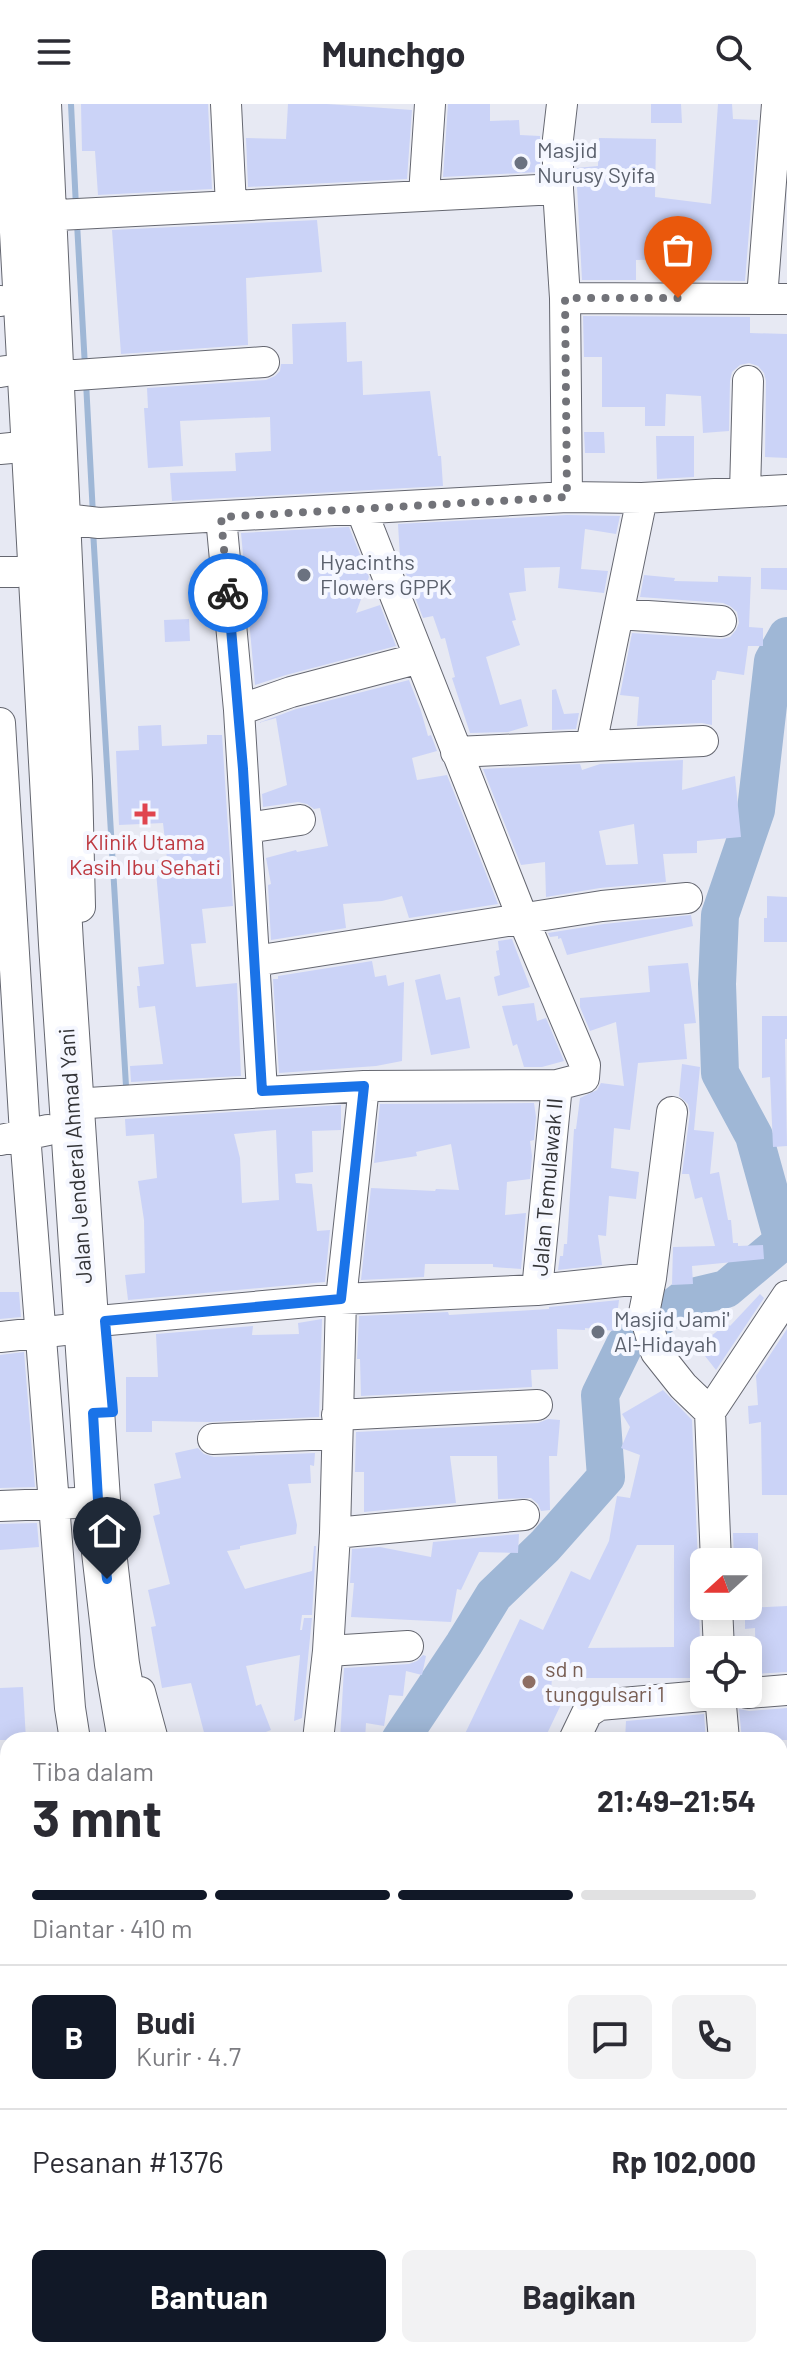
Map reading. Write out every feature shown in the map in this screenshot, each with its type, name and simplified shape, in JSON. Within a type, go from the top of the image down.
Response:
[{"type":"highway","points":[[15,104],[59,216],[44,373],[69,521],[20,571]]},
{"type":"highway","points":[[0,286],[0,301],[44,373]]},
{"type":"highway","points":[[20,571],[6,449],[44,373]]},
{"type":"highway","name":"Jalan Jenderal Ahmad Yani","points":[[20,571],[62,732],[66,827],[37,932],[76,1035],[60,1158]]},
{"type":"highway","name":"Jalan Jenderal Ahmad Yani","points":[[20,571],[16,789],[37,932],[60,1158],[95,1324],[66,1503],[100,1557],[129,1732]]},
{"type":"highway","name":"Jalan Jenderal Ahmad Yani","points":[[81,1425],[98,1500],[100,1557],[95,1695],[101,1732]]},
{"type":"street","points":[[46,104],[59,216],[558,189]]},
{"type":"street","points":[[226,104],[231,206]]},
{"type":"street","points":[[424,195],[430,104]]},
{"type":"street","points":[[562,104],[558,189],[565,298],[567,497]]},
{"type":"street","points":[[565,298],[775,298],[777,104]]},
{"type":"street","points":[[44,373],[264,362]]},
{"type":"street","points":[[745,492],[748,381]]},
{"type":"street","points":[[62,732],[69,521],[221,517],[567,497],[642,498],[787,490]]},
{"type":"street","points":[[591,745],[642,498]]},
{"type":"street","points":[[60,1158],[128,1100],[364,1086],[557,1085],[584,1078],[585,1065],[523,919],[361,509]]},
{"type":"street","points":[[221,517],[239,710],[262,1091]]},
{"type":"street","points":[[618,614],[721,621]]},
{"type":"street","points":[[239,710],[291,692],[420,658]]},
{"type":"street","points":[[0,723],[16,789]]},
{"type":"street","points":[[456,752],[703,741]]},
{"type":"street","points":[[247,828],[300,820]]},
{"type":"street","points":[[255,961],[602,906],[687,898]]},
{"type":"street","name":"Jalan Temulawak II","points":[[537,1290],[557,1085]]},
{"type":"street","points":[[319,1732],[328,1651],[335,1533],[341,1299],[364,1086]]},
{"type":"street","points":[[672,1112],[644,1313],[656,1352],[683,1386],[710,1412]]},
{"type":"street","points":[[0,1337],[341,1299],[537,1290],[651,1278]]},
{"type":"street","points":[[715,1548],[710,1412],[787,1296]]},
{"type":"street","points":[[213,1439],[537,1405]]},
{"type":"street","points":[[0,1506],[66,1503]]},
{"type":"street","points":[[335,1533],[524,1515]]},
{"type":"street","points":[[74,1732],[70,1708],[100,1557]]},
{"type":"street","points":[[100,1557],[151,1732]]},
{"type":"street","points":[[328,1651],[408,1646]]},
{"type":"street","points":[[762,1692],[787,1690]]},
{"type":"street","points":[[578,1732],[587,1713],[599,1705],[690,1697]]},
{"type":"street","points":[[723,1708],[724,1732]]},
{"type":"building","points":[[81,104],[208,104],[212,189],[98,195],[95,151],[82,151]]},
{"type":"building","points":[[288,104],[412,110],[407,179],[248,187],[246,138],[286,139]]},
{"type":"building","points":[[448,104],[490,104],[490,121],[519,120],[520,135],[540,136],[540,172],[443,177]]},
{"type":"building","points":[[651,104],[681,104],[682,123],[651,123]]},
{"type":"building","points":[[718,104],[732,104],[733,119],[758,120],[745,281],[677,280],[679,259],[636,260],[636,280],[582,280],[576,168],[598,166],[599,138],[656,139],[655,197],[711,204]]},
{"type":"building","points":[[317,220],[322,272],[246,278],[248,345],[121,354],[112,230]]},
{"type":"building","points":[[583,316],[750,317],[750,333],[787,334],[787,458],[765,457],[766,381],[758,366],[749,363],[740,365],[732,372],[729,431],[703,433],[701,396],[666,394],[665,426],[645,426],[645,407],[602,407],[602,357],[584,357]]},
{"type":"building","points":[[346,322],[347,362],[362,361],[363,395],[430,391],[443,486],[172,501],[170,473],[236,471],[235,453],[271,451],[270,417],[180,421],[183,466],[148,468],[144,408],[148,408],[147,388],[266,380],[280,371],[281,364],[293,364],[292,324]]},
{"type":"building","points":[[584,432],[604,432],[605,453],[585,453]]},
{"type":"building","points":[[656,436],[694,436],[694,477],[657,479]]},
{"type":"building","points":[[567,515],[620,516],[616,534],[585,529],[581,569],[608,571],[604,593],[558,588],[560,567],[524,568],[526,591],[509,593],[516,620],[512,621],[520,645],[486,657],[500,705],[521,699],[528,726],[508,732],[470,733],[452,678],[455,677],[445,638],[441,639],[433,616],[423,618],[400,558],[398,524]]},
{"type":"building","points":[[349,527],[369,577],[356,613],[380,605],[396,646],[255,685],[241,533]]},
{"type":"building","points":[[761,568],[787,568],[787,590],[761,589]]},
{"type":"building","points":[[644,575],[675,578],[674,581],[718,582],[718,576],[751,577],[749,627],[763,628],[763,646],[748,646],[744,675],[717,671],[715,680],[712,680],[712,725],[637,726],[639,697],[620,695],[632,633],[721,639],[730,637],[739,623],[737,612],[723,603],[640,597]]},
{"type":"building","points":[[189,619],[190,641],[165,642],[164,620]]},
{"type":"building","points":[[409,680],[428,736],[431,735],[437,751],[412,758],[417,780],[447,775],[498,904],[409,918],[402,896],[343,904],[346,928],[271,940],[268,885],[271,884],[266,858],[328,846],[320,808],[314,809],[298,802],[263,807],[262,794],[287,785],[276,718],[258,723],[296,709]]},
{"type":"building","points":[[556,689],[564,714],[579,713],[576,729],[552,730],[552,690]]},
{"type":"building","points":[[161,725],[162,746],[207,744],[207,735],[222,735],[233,906],[202,909],[206,943],[191,944],[196,987],[237,983],[241,1076],[131,1082],[130,1066],[163,1064],[155,1006],[139,1008],[137,986],[140,986],[138,967],[164,964],[155,860],[167,859],[163,823],[119,825],[116,751],[139,750],[138,726]]},
{"type":"building","points":[[683,760],[682,790],[735,776],[741,837],[697,841],[697,853],[663,854],[666,882],[546,897],[545,862],[521,865],[483,769],[580,764],[582,770],[600,764]],"holes":[[[634,824],[638,864],[606,865],[599,831]]]},
{"type":"building","points":[[767,896],[787,897],[787,942],[764,942]]},
{"type":"building","points":[[691,915],[693,926],[567,955],[561,938],[550,937],[548,933],[604,924]]},
{"type":"building","points":[[512,939],[530,987],[498,996],[494,977],[500,975],[496,951],[499,950],[498,941]]},
{"type":"building","points":[[372,961],[375,977],[386,975],[388,986],[404,982],[402,1061],[376,1066],[279,1073],[273,979]]},
{"type":"building","points":[[688,963],[696,1023],[684,1024],[687,1059],[638,1063],[630,1130],[614,1128],[611,1168],[639,1172],[636,1199],[609,1196],[606,1236],[598,1235],[602,1265],[558,1270],[564,1244],[567,1244],[574,1129],[580,1098],[597,1090],[601,1083],[624,1086],[616,1022],[590,1031],[580,1007],[580,998],[650,992],[648,966]]},
{"type":"building","points":[[440,974],[446,1000],[460,997],[470,1048],[431,1055],[415,980]]},
{"type":"building","points":[[534,1003],[537,1021],[546,1018],[564,1061],[542,1067],[524,1067],[517,1044],[513,1046],[502,1006]]},
{"type":"building","points":[[762,1016],[787,1016],[787,1146],[773,1147],[770,1077],[762,1078]]},
{"type":"building","points":[[682,1064],[700,1067],[694,1130],[714,1132],[710,1174],[719,1172],[728,1220],[731,1220],[733,1243],[738,1243],[738,1246],[763,1245],[764,1259],[692,1266],[693,1284],[672,1285],[673,1247],[715,1246],[702,1197],[695,1199],[689,1174],[682,1174],[690,1113],[688,1104],[679,1096]]},
{"type":"building","points":[[534,1103],[536,1117],[534,1140],[530,1141],[530,1179],[507,1182],[505,1215],[526,1213],[521,1269],[493,1267],[493,1264],[425,1264],[424,1277],[361,1280],[371,1188],[459,1190],[451,1144],[416,1152],[417,1156],[374,1163],[380,1104]]},
{"type":"building","points":[[341,1105],[341,1130],[312,1131],[313,1172],[295,1174],[296,1183],[312,1184],[317,1231],[330,1230],[325,1282],[128,1300],[125,1275],[145,1273],[144,1220],[138,1181],[157,1178],[154,1134],[126,1136],[125,1119]],"holes":[[[276,1130],[279,1200],[242,1203],[240,1158],[234,1134]]]},
{"type":"building","points":[[0,1292],[19,1292],[21,1317],[0,1319]]},
{"type":"building","points":[[760,1294],[764,1298],[716,1370],[698,1347],[727,1323],[730,1326]]},
{"type":"building","points":[[619,1300],[615,1331],[557,1329],[558,1369],[531,1370],[532,1387],[361,1396],[360,1359],[357,1359],[359,1316],[549,1309]]},
{"type":"building","points":[[322,1319],[319,1417],[152,1421],[152,1432],[126,1432],[126,1377],[158,1377],[156,1334],[253,1326],[252,1335],[299,1334],[298,1323]]},
{"type":"building","points":[[787,1329],[787,1495],[762,1495],[761,1422],[749,1424],[748,1406],[758,1405],[756,1376]]},
{"type":"building","points":[[24,1352],[35,1487],[0,1488],[0,1355]]},
{"type":"building","points":[[663,1390],[692,1420],[697,1548],[690,1548],[690,1620],[699,1620],[700,1636],[690,1636],[690,1678],[552,1678],[551,1691],[566,1694],[548,1732],[466,1732],[520,1619],[543,1630],[571,1571],[590,1580],[609,1541],[617,1496],[630,1498],[640,1455],[621,1448],[630,1427],[622,1414]],"holes":[[[637,1545],[674,1545],[674,1647],[588,1648]]]},
{"type":"building","points":[[548,1419],[560,1420],[557,1456],[549,1456],[550,1510],[541,1511],[531,1498],[498,1499],[497,1456],[450,1456],[456,1503],[364,1512],[364,1472],[355,1472],[356,1432],[538,1423]]},
{"type":"building","points":[[198,1448],[214,1457],[315,1453],[314,1466],[310,1465],[311,1483],[288,1484],[297,1525],[296,1534],[227,1551],[245,1589],[312,1571],[316,1546],[312,1615],[302,1615],[300,1630],[304,1618],[312,1618],[302,1718],[294,1721],[300,1655],[246,1666],[256,1706],[261,1704],[271,1730],[266,1732],[204,1732],[191,1683],[162,1688],[151,1627],[156,1626],[148,1590],[170,1584],[153,1516],[160,1514],[154,1484],[181,1478],[175,1453]]},
{"type":"building","points":[[37,1523],[39,1547],[0,1550],[0,1524]]},
{"type":"building","points":[[733,1533],[758,1533],[758,1548],[734,1548]]},
{"type":"building","points":[[519,1534],[518,1553],[479,1552],[461,1590],[457,1589],[451,1622],[351,1617],[354,1583],[350,1583],[352,1549],[380,1547],[431,1557],[433,1542]]},
{"type":"building","points":[[787,1606],[787,1672],[762,1674],[762,1636],[755,1636],[755,1628],[745,1629],[745,1620],[762,1620],[762,1607]]},
{"type":"building","points":[[426,1656],[422,1675],[406,1671],[403,1696],[389,1695],[384,1726],[366,1723],[365,1732],[340,1732],[344,1668],[417,1661]]},
{"type":"building","points":[[23,1687],[26,1732],[0,1732],[0,1688]]},
{"type":"building","points":[[787,1708],[787,1732],[741,1732],[739,1709]]},
{"type":"building","points":[[704,1714],[705,1732],[625,1732],[626,1721]]},
{"type":"waterway","points":[[71,104],[76,207]]},
{"type":"waterway","points":[[77,223],[85,367]]},
{"type":"waterway","points":[[86,382],[93,515]]},
{"type":"waterway","points":[[93,530],[126,1086]]},
{"type":"waterway","points":[[405,1732],[494,1595],[545,1546],[606,1477],[600,1395],[625,1344],[684,1299],[726,1289],[783,1241],[754,1136],[720,1073],[717,984],[720,915],[756,810],[773,661],[787,636]]},
{"type":"way so far","points":[[228,593],[221,517],[567,497],[565,298],[678,298]]},
{"type":"place","name":"Masjid Nurusy Syifa","points":[[521,163]]},
{"type":"place","name":"Hyacinths Flowers GPPK","points":[[304,575]]},
{"type":"place","name":"Klinik Utama Kasih Ibu Sehati","points":[[145,814]]},
{"type":"place","name":"Masjid Jami' Al-Hidayah","points":[[598,1332]]},
{"type":"place","name":"sd n tunggulsari 1","points":[[529,1682]]},
{"type":"route","points":[[107,1579],[93,1413],[113,1412],[105,1321],[341,1299],[364,1086],[262,1091],[239,710],[228,593]]}]
